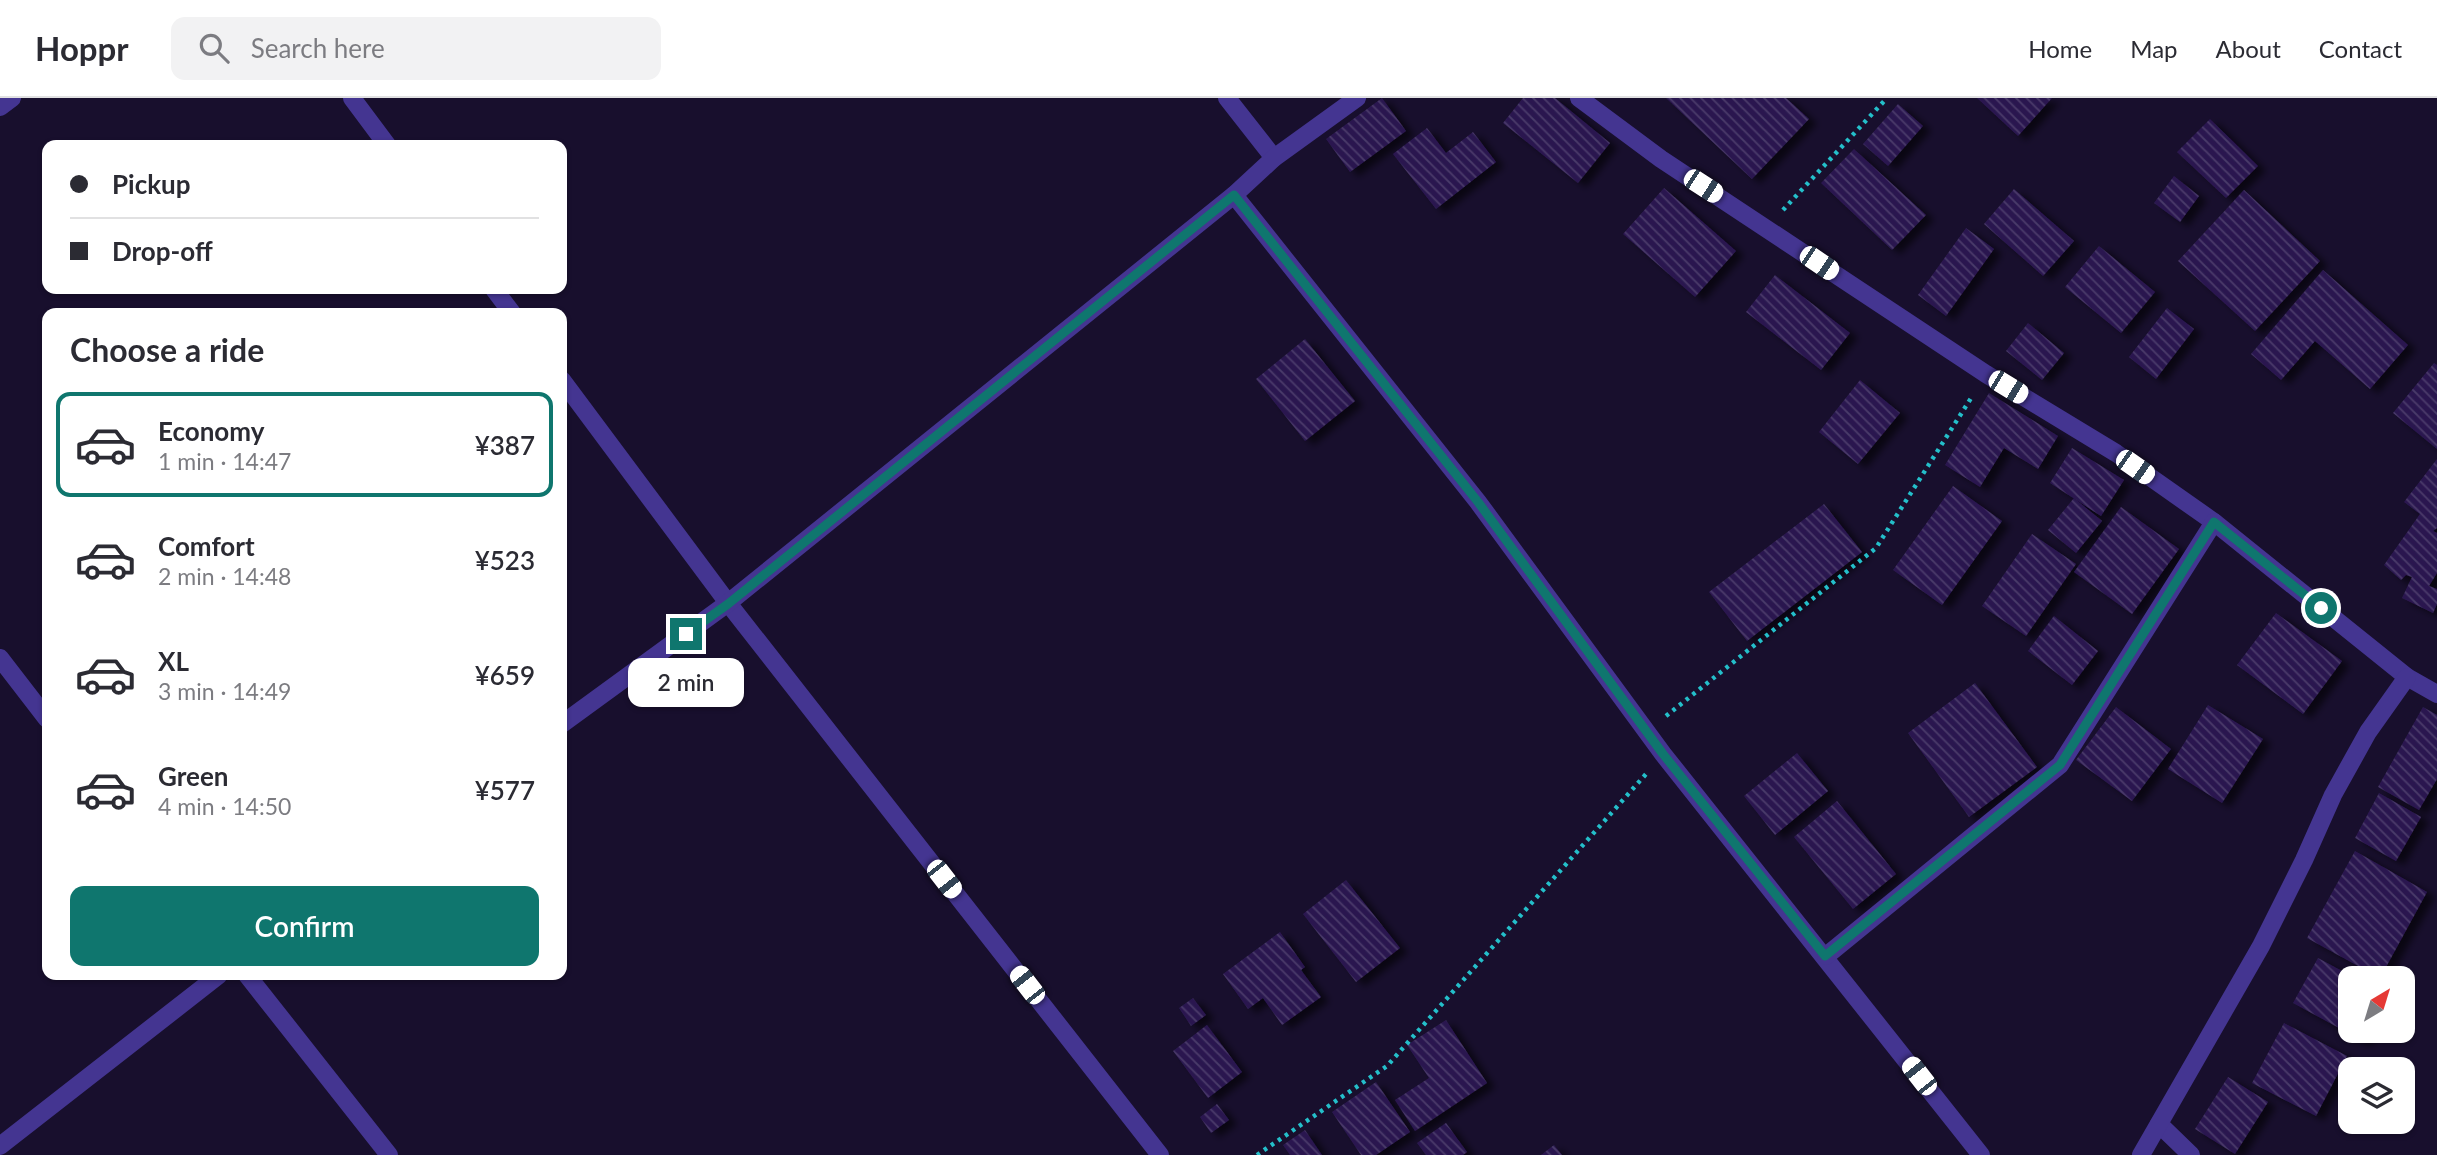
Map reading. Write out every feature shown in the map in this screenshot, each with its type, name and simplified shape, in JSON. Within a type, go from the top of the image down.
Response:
[{"type":"street","points":[[0,107],[12,98]]},
{"type":"street","points":[[352,98],[383,140]]},
{"type":"street","points":[[1227,98],[1274,158]]},
{"type":"street","points":[[567,720],[728,604],[1234,195],[1274,158],[1357,98]]},
{"type":"street","points":[[1579,98],[1661,159],[1986,374],[2116,453],[2214,522],[2407,677],[2437,694]]},
{"type":"street","points":[[1234,195],[1478,502],[1663,754],[1981,1155]]},
{"type":"street","points":[[567,387],[728,604],[1160,1155]]},
{"type":"street","points":[[1825,956],[2060,765],[2214,522]]},
{"type":"street","points":[[0,658],[42,713]]},
{"type":"street","points":[[2141,1155],[2261,946],[2333,794],[2368,732],[2407,677]]},
{"type":"street","points":[[0,1146],[213,980]]},
{"type":"street","points":[[251,980],[389,1155]]},
{"type":"street","points":[[2159,1124],[2191,1155]]},
{"type":"path","points":[[1766,228],[1887,98]]},
{"type":"path","points":[[1258,1155],[1387,1066],[1663,754],[1659,721],[1876,548],[1986,374]]},
{"type":"building","points":[[1382,98],[1406,131],[1350,172],[1326,139]]},
{"type":"building","points":[[1523,98],[1555,98],[1610,143],[1578,183],[1503,123]]},
{"type":"building","points":[[1666,98],[1786,98],[1809,119],[1752,179]]},
{"type":"building","points":[[1977,98],[2052,98],[2018,136]]},
{"type":"building","points":[[1898,104],[1923,126],[1888,166],[1863,144]]},
{"type":"building","points":[[2210,119],[2258,166],[2226,198],[2177,152]]},
{"type":"building","points":[[1427,128],[1446,153],[1473,132],[1496,162],[1436,209],[1393,154]]},
{"type":"building","points":[[1854,149],[1926,215],[1892,250],[1821,183]]},
{"type":"building","points":[[2174,176],[2199,196],[2180,222],[2154,203]]},
{"type":"building","points":[[1664,188],[1736,251],[1695,297],[1623,234]]},
{"type":"building","points":[[2014,189],[2074,241],[2043,276],[1984,224]]},
{"type":"building","points":[[2244,190],[2320,261],[2255,331],[2178,261]]},
{"type":"building","points":[[1966,228],[1994,249],[1946,316],[1918,295]]},
{"type":"building","points":[[2099,246],[2155,292],[2121,333],[2065,287]]},
{"type":"building","points":[[2323,270],[2408,345],[2370,389],[2315,341],[2281,380],[2251,354]]},
{"type":"building","points":[[1775,275],[1850,333],[1821,370],[1746,312]]},
{"type":"building","points":[[2167,308],[2194,329],[2156,379],[2129,357]]},
{"type":"building","points":[[2028,323],[2064,353],[2042,380],[2006,351]]},
{"type":"building","points":[[1305,339],[1355,401],[1305,441],[1256,379]]},
{"type":"building","points":[[2434,363],[2437,365],[2437,449],[2393,413]]},
{"type":"building","points":[[1860,380],[1900,413],[1858,464],[1819,432]]},
{"type":"building","points":[[1989,393],[2058,436],[2038,469],[2004,448],[1980,487],[1945,465]]},
{"type":"building","points":[[2072,448],[2124,480],[2101,516],[2050,483]]},
{"type":"building","points":[[2437,459],[2437,528],[2433,531],[2437,533],[2437,573],[2429,586],[2437,589],[2437,604],[2433,613],[2402,598],[2412,577],[2406,575],[2401,580],[2384,565],[2420,514],[2404,502]]},
{"type":"building","points":[[1953,486],[2002,521],[1942,605],[1893,570]]},
{"type":"building","points":[[2074,498],[2102,521],[2076,553],[2048,530]]},
{"type":"building","points":[[1824,504],[1862,552],[1747,641],[1709,592]]},
{"type":"building","points":[[2121,507],[2179,549],[2132,614],[2074,572]]},
{"type":"building","points":[[2032,534],[2076,564],[2026,636],[1982,606]]},
{"type":"building","points":[[2276,613],[2342,661],[2303,714],[2237,665]]},
{"type":"building","points":[[2054,616],[2098,651],[2072,685],[2028,651]]},
{"type":"building","points":[[1975,683],[2037,767],[1969,817],[1908,733]]},
{"type":"building","points":[[2208,705],[2263,739],[2222,803],[2168,769]]},
{"type":"building","points":[[2116,707],[2171,749],[2132,801],[2076,760]]},
{"type":"building","points":[[2423,707],[2437,715],[2437,779],[2419,810],[2378,787]]},
{"type":"building","points":[[1797,753],[1828,791],[1775,835],[1744,796]]},
{"type":"building","points":[[2379,793],[2421,817],[2396,861],[2355,838]]},
{"type":"building","points":[[1837,801],[1896,874],[1853,909],[1794,837]]},
{"type":"building","points":[[2355,851],[2427,892],[2387,966],[2358,966],[2307,938]]},
{"type":"building","points":[[1346,880],[1400,948],[1356,982],[1303,914]]},
{"type":"building","points":[[1280,932],[1305,967],[1301,970],[1321,997],[1282,1025],[1263,998],[1248,1009],[1223,974]]},
{"type":"building","points":[[2318,958],[2338,969],[2338,1027],[2293,1003]]},
{"type":"building","points":[[1193,998],[1206,1015],[1191,1026],[1179,1008]]},
{"type":"building","points":[[1446,1020],[1487,1083],[1415,1131],[1395,1100],[1429,1078],[1407,1045]]},
{"type":"building","points":[[2284,1023],[2347,1056],[2338,1057],[2338,1073],[2316,1116],[2252,1083]]},
{"type":"building","points":[[1207,1025],[1242,1072],[1208,1098],[1173,1051]]},
{"type":"building","points":[[2228,1077],[2268,1102],[2235,1154],[2195,1129]]},
{"type":"building","points":[[1376,1082],[1410,1132],[1376,1155],[1361,1155],[1332,1112]]},
{"type":"building","points":[[1217,1104],[1229,1120],[1211,1133],[1200,1117]]},
{"type":"building","points":[[1446,1123],[1467,1152],[1463,1155],[1426,1155],[1417,1143]]},
{"type":"building","points":[[1305,1130],[1322,1155],[1290,1155],[1283,1145]]},
{"type":"building","points":[[1554,1145],[1562,1155],[1541,1155]]},
{"type":"route","points":[[686,634],[728,604],[1234,195],[1478,502],[1663,754],[1825,956],[2060,765],[2214,522],[2321,608]]}]
